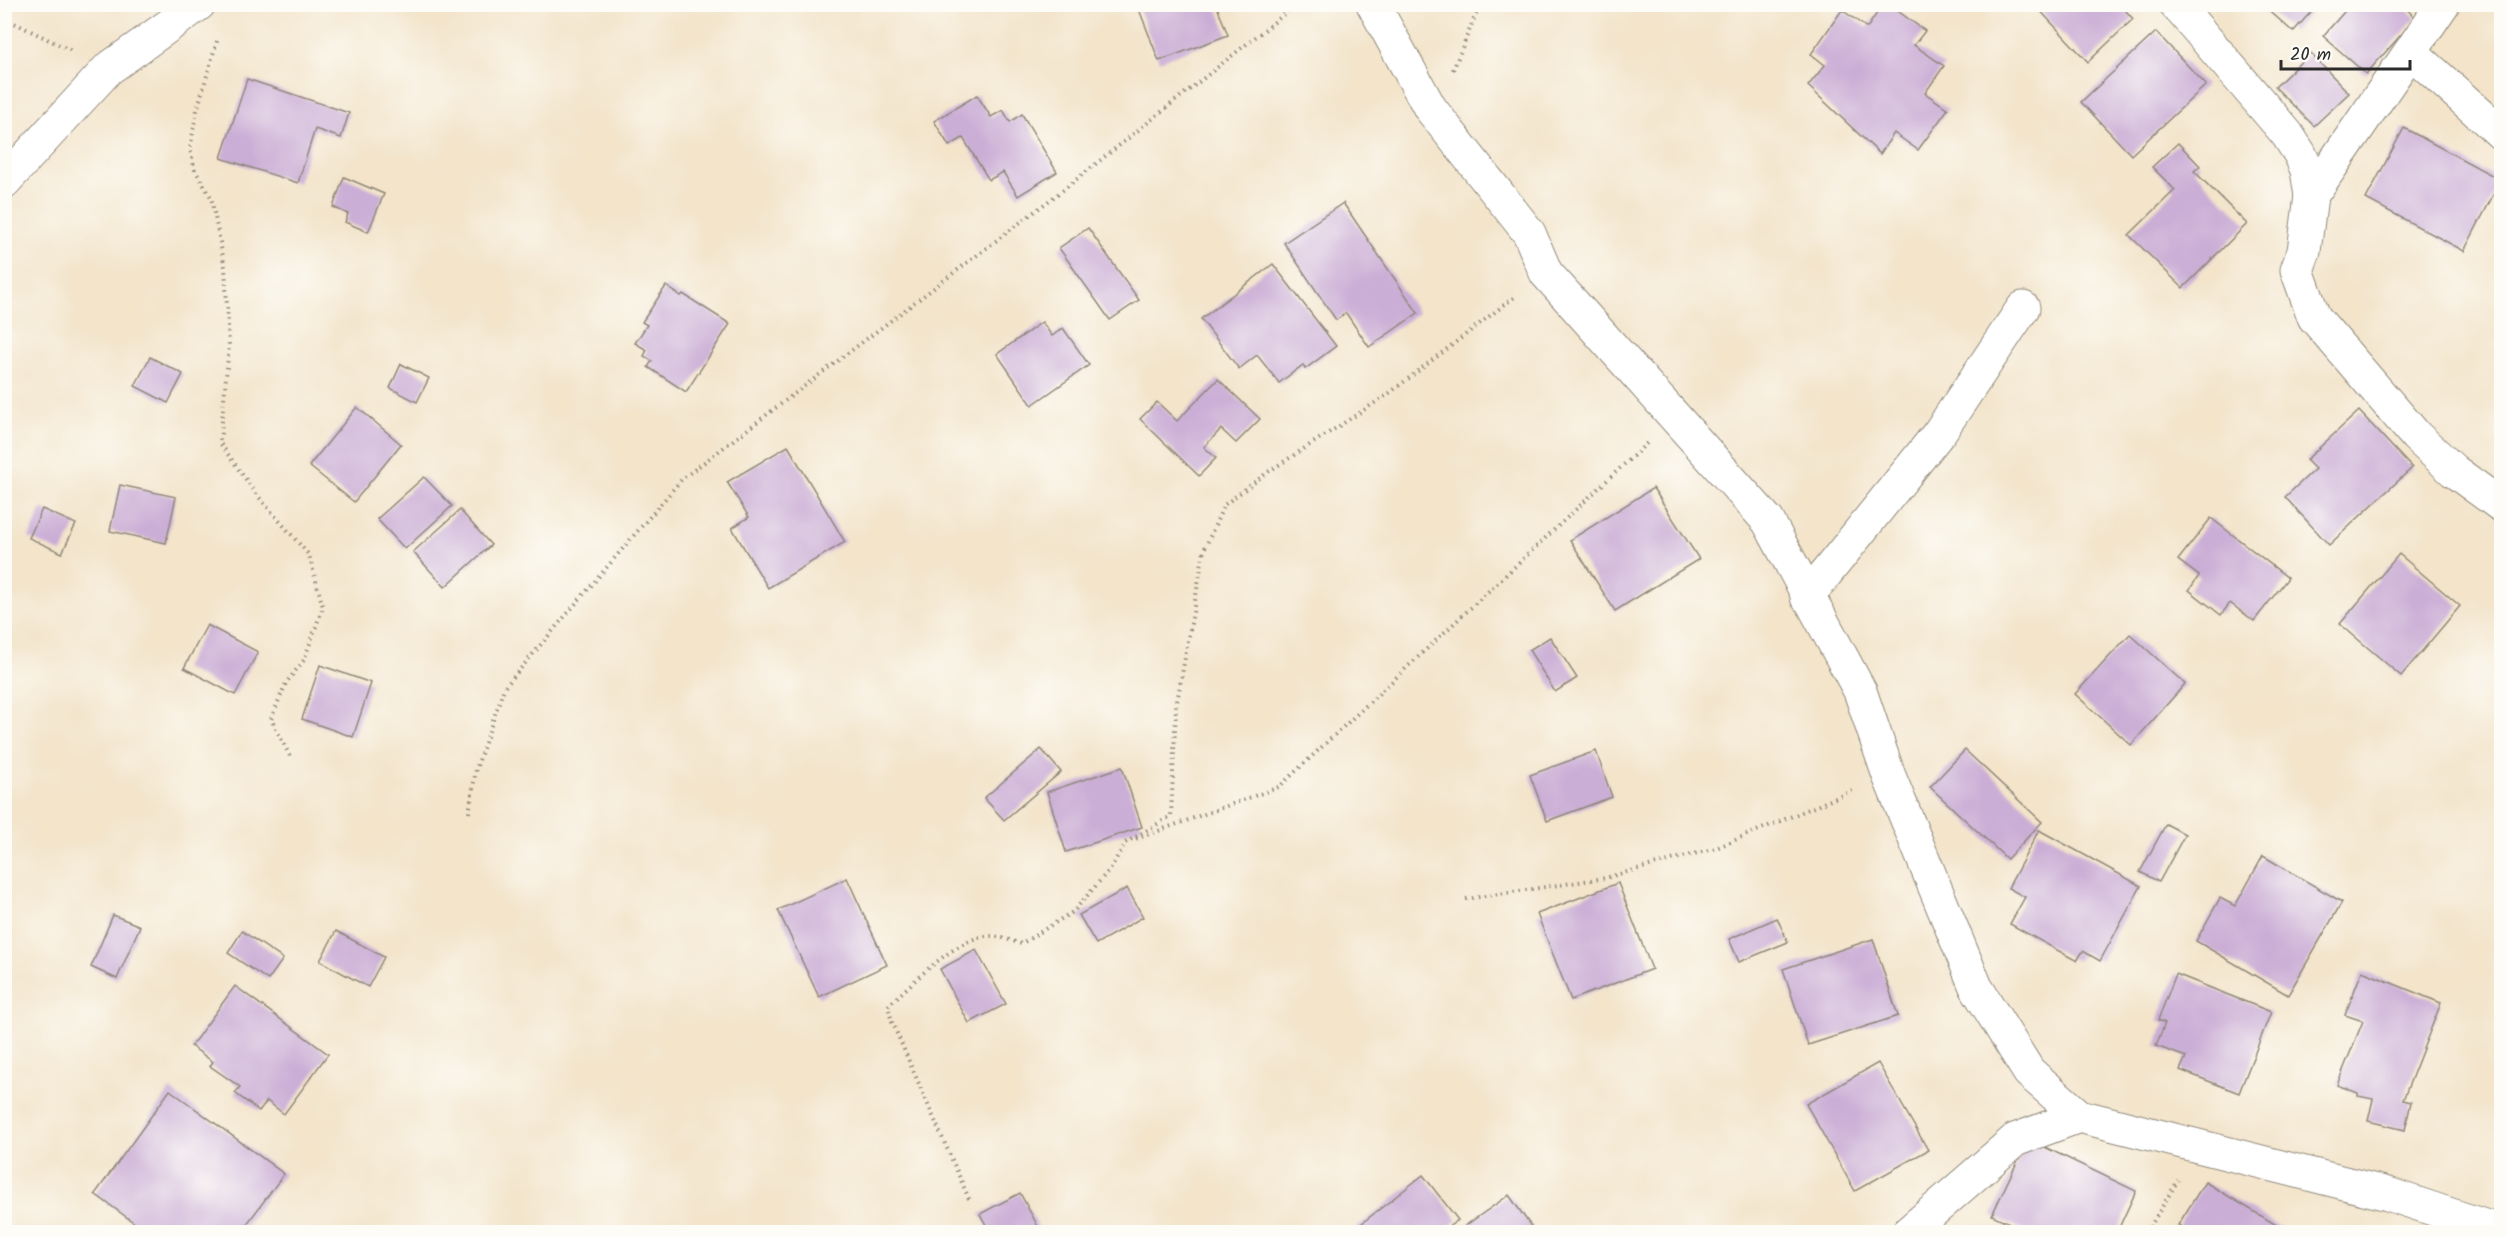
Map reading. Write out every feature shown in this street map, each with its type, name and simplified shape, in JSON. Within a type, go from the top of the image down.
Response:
[{"type":"street","points":[[4,182],[108,69],[199,4]]},
{"type":"street","points":[[1373,4],[1430,108],[1529,232],[1546,273],[1768,521],[1807,597],[1860,691],[1889,776],[1976,987],[2029,1072],[2079,1116],[2388,1194],[2502,1232]]},
{"type":"street","points":[[2176,4],[2287,134],[2300,154],[2307,170],[2311,196],[2304,251],[2297,270],[2314,317],[2416,436],[2454,471],[2502,506]]},
{"type":"street","points":[[2311,196],[2443,4]]},
{"type":"street","points":[[2411,52],[2502,134]]},
{"type":"street","points":[[1807,597],[1939,433],[2023,308]]},
{"type":"street","points":[[1909,1233],[2015,1140],[2079,1116]]},
{"type":"path","points":[[468,813],[476,769],[504,688],[682,479],[1063,190],[1297,4]]},
{"type":"path","points":[[1453,70],[1480,4]]},
{"type":"path","points":[[4,18],[108,69]]},
{"type":"path","points":[[218,38],[197,110],[190,150],[195,170],[211,197],[225,267],[229,345],[220,443],[257,495],[309,555],[323,607],[304,660],[286,683],[271,719],[292,760]]},
{"type":"path","points":[[969,1199],[892,1022],[888,1006],[957,946],[988,935],[1021,944],[1074,911],[1111,868],[1125,843],[1172,816],[1176,708],[1204,550],[1224,505],[1268,472],[1388,395],[1546,273]]},
{"type":"path","points":[[1125,843],[1279,787],[1676,416]]},
{"type":"path","points":[[1466,899],[1605,878],[1716,848],[1889,776]]},
{"type":"path","points":[[2147,1233],[2199,1146]]},
{"type":"building","points":[[1137,4],[1216,4],[1228,35],[1159,61]]},
{"type":"building","points":[[1883,4],[1888,4],[1925,31],[1914,45],[1944,66],[1925,93],[1948,109],[1918,150],[1894,133],[1880,154],[1808,86],[1825,65],[1811,54],[1842,10],[1867,28]]},
{"type":"building","points":[[2034,4],[2120,4],[2133,19],[2088,62]]},
{"type":"building","points":[[2262,4],[2318,4],[2293,32]]},
{"type":"building","points":[[2351,4],[2401,4],[2416,18],[2366,74],[2323,36]]},
{"type":"building","points":[[2156,32],[2206,85],[2131,155],[2081,102]]},
{"type":"building","points":[[2310,53],[2349,93],[2314,126],[2275,87]]},
{"type":"building","points":[[247,79],[349,113],[341,138],[315,129],[298,183],[221,158]]},
{"type":"building","points":[[977,95],[991,117],[1003,110],[1010,122],[1022,114],[1057,172],[1018,196],[1003,172],[989,180],[963,138],[949,146],[934,121]]},
{"type":"building","points":[[2404,128],[2501,180],[2464,251],[2366,199]]},
{"type":"building","points":[[2178,143],[2200,166],[2194,171],[2247,224],[2183,288],[2129,235],[2175,190],[2152,167]]},
{"type":"building","points":[[344,177],[384,194],[368,232],[345,222],[348,214],[333,207]]},
{"type":"building","points":[[1343,203],[1418,313],[1369,347],[1346,313],[1336,320],[1284,243]]},
{"type":"building","points":[[1088,228],[1139,300],[1110,320],[1059,248]]},
{"type":"building","points":[[1273,264],[1336,346],[1305,369],[1303,365],[1279,383],[1257,355],[1239,369],[1201,319]]},
{"type":"building","points":[[666,286],[681,296],[683,294],[730,324],[686,392],[648,367],[652,361],[644,356],[647,350],[635,343],[647,325],[642,322]]},
{"type":"building","points":[[1042,322],[1052,336],[1063,328],[1089,365],[1032,405],[997,354]]},
{"type":"building","points":[[150,357],[183,374],[168,403],[135,386]]},
{"type":"building","points":[[401,364],[429,378],[417,402],[390,388]]},
{"type":"building","points":[[1218,379],[1260,419],[1236,443],[1221,429],[1204,447],[1216,458],[1199,476],[1140,419],[1157,402],[1177,421]]},
{"type":"building","points":[[357,407],[401,444],[354,502],[309,466]]},
{"type":"building","points":[[2359,411],[2412,468],[2329,545],[2285,497],[2315,469],[2306,460]]},
{"type":"building","points":[[788,446],[845,542],[768,588],[732,528],[749,517],[727,482]]},
{"type":"building","points":[[424,477],[452,506],[405,549],[377,519]]},
{"type":"building","points":[[120,485],[176,497],[166,543],[110,531]]},
{"type":"building","points":[[1653,488],[1699,559],[1615,611],[1570,540]]},
{"type":"building","points":[[42,509],[76,524],[62,553],[29,538]]},
{"type":"building","points":[[460,510],[491,545],[445,587],[413,552]]},
{"type":"building","points":[[2211,518],[2288,578],[2254,621],[2230,603],[2221,615],[2189,590],[2199,576],[2178,560]]},
{"type":"building","points":[[2399,554],[2460,606],[2401,676],[2340,624]]},
{"type":"building","points":[[207,625],[258,652],[235,695],[184,668]]},
{"type":"building","points":[[2130,634],[2185,684],[2131,745],[2075,694]]},
{"type":"building","points":[[1550,637],[1577,678],[1555,692],[1529,650]]},
{"type":"building","points":[[320,665],[371,683],[353,737],[302,719]]},
{"type":"building","points":[[1041,749],[1061,772],[1004,820],[984,798]]},
{"type":"building","points":[[1965,750],[2042,822],[2007,859],[1930,787]]},
{"type":"building","points":[[1596,751],[1612,797],[1547,821],[1530,775]]},
{"type":"building","points":[[1122,767],[1142,827],[1066,852],[1047,792]]},
{"type":"building","points":[[2166,824],[2185,834],[2159,882],[2140,872]]},
{"type":"building","points":[[2039,830],[2141,886],[2100,961],[2083,951],[2077,961],[2010,924],[2025,897],[2008,888]]},
{"type":"building","points":[[2263,856],[2342,902],[2288,995],[2196,941],[2220,898],[2235,906]]},
{"type":"building","points":[[847,878],[887,965],[819,997],[778,910]]},
{"type":"building","points":[[1618,883],[1652,969],[1571,1000],[1537,914]]},
{"type":"building","points":[[1127,888],[1143,917],[1096,944],[1079,915]]},
{"type":"building","points":[[113,915],[140,926],[117,979],[91,967]]},
{"type":"building","points":[[1777,918],[1788,942],[1739,962],[1729,939]]},
{"type":"building","points":[[242,931],[283,959],[268,980],[228,953]]},
{"type":"building","points":[[336,931],[384,957],[368,987],[320,961]]},
{"type":"building","points":[[1873,939],[1898,1016],[1808,1045],[1783,969]]},
{"type":"building","points":[[976,950],[1006,1004],[969,1023],[940,969]]},
{"type":"building","points":[[2362,971],[2441,1003],[2403,1100],[2411,1102],[2405,1130],[2368,1121],[2373,1099],[2358,1096],[2358,1093],[2337,1085],[2363,1021],[2345,1015]]},
{"type":"building","points":[[2176,974],[2271,1012],[2239,1093],[2180,1070],[2186,1057],[2156,1046],[2165,1023],[2158,1020]]},
{"type":"building","points":[[235,986],[328,1054],[284,1114],[267,1101],[259,1111],[235,1093],[240,1087],[210,1066],[213,1062],[191,1046]]},
{"type":"building","points":[[1878,1063],[1928,1150],[1855,1191],[1806,1104]]},
{"type":"building","points":[[170,1090],[284,1174],[241,1232],[147,1232],[95,1194]]},
{"type":"building","points":[[2028,1139],[2136,1191],[2117,1232],[2028,1232],[1992,1215]]},
{"type":"building","points":[[1423,1175],[1458,1220],[1441,1232],[1352,1231]]},
{"type":"building","points":[[2205,1182],[2288,1232],[2191,1232],[2178,1225]]},
{"type":"building","points":[[1020,1193],[1041,1232],[990,1232],[980,1214]]},
{"type":"building","points":[[1509,1195],[1535,1232],[1470,1232],[1465,1226]]}]
